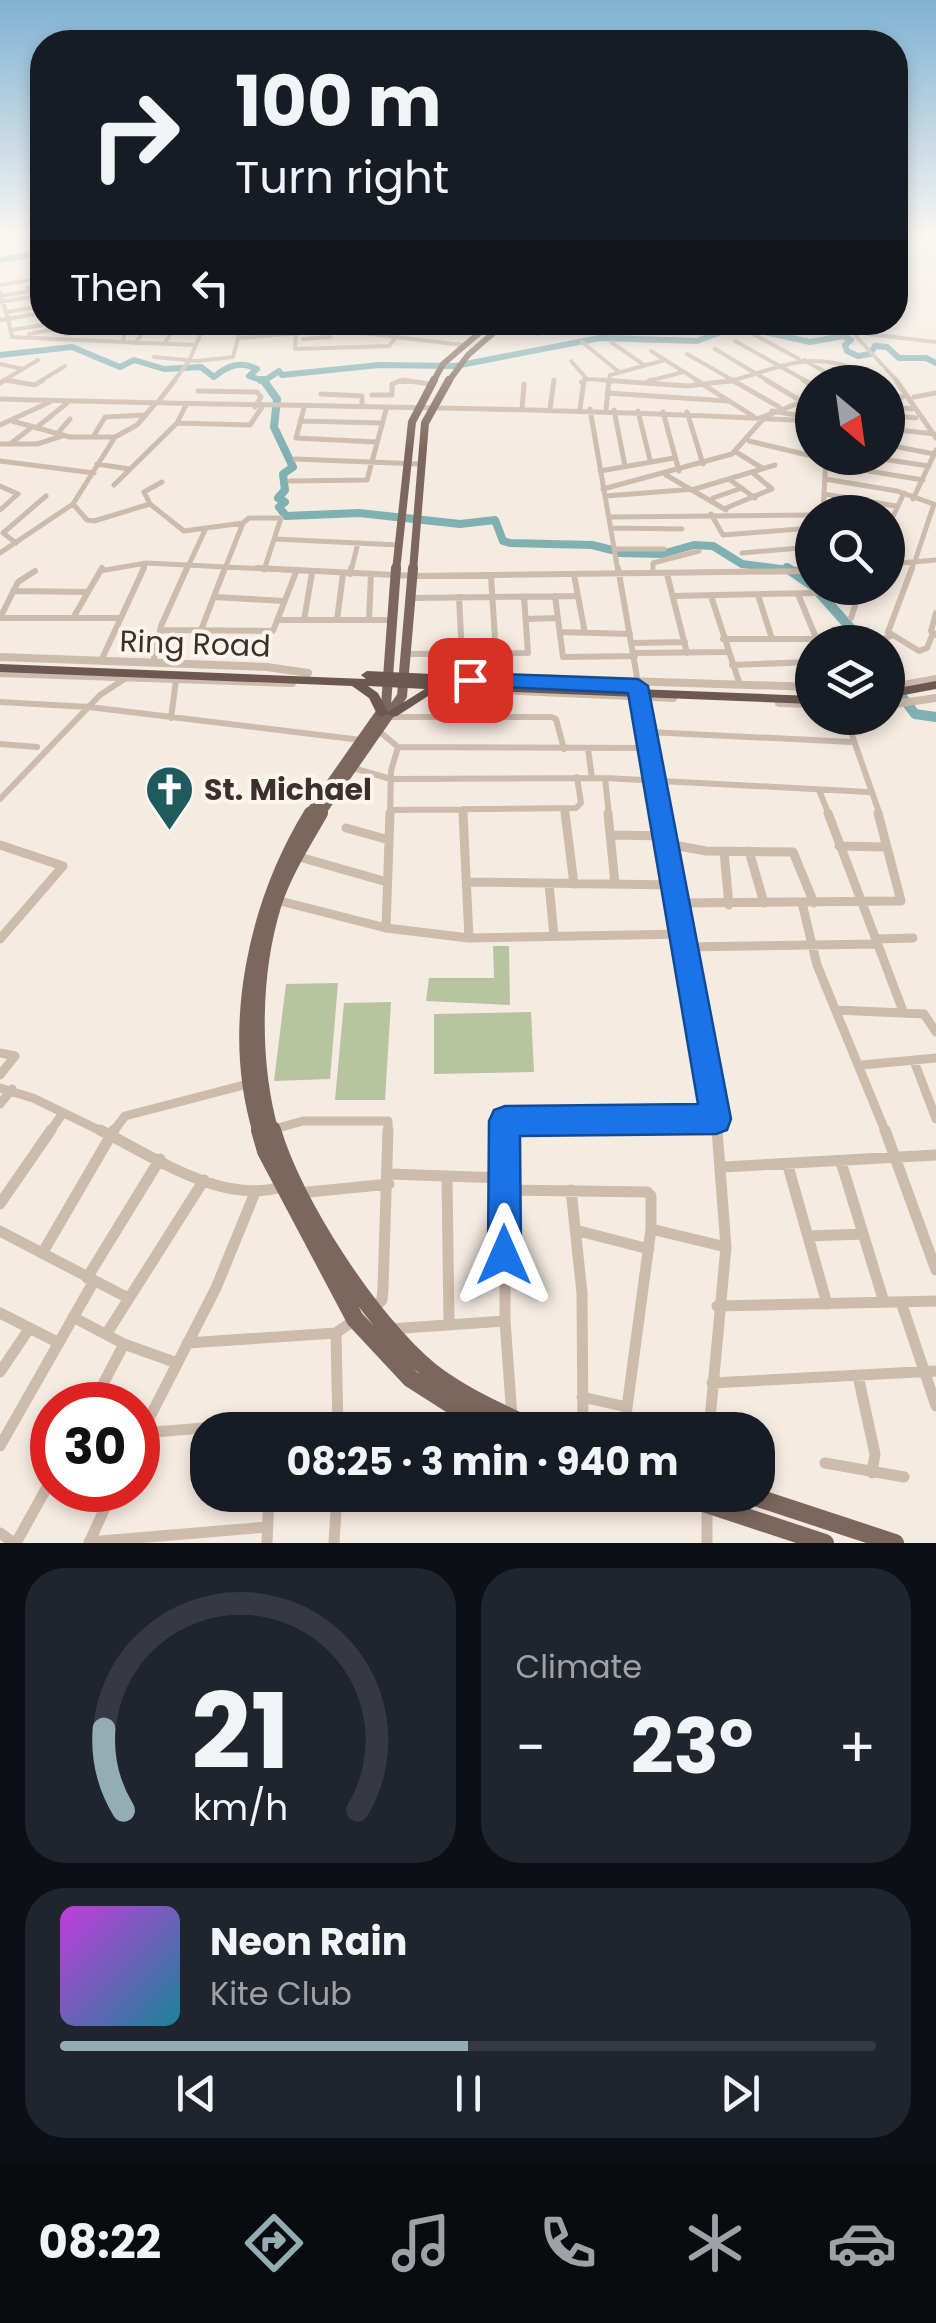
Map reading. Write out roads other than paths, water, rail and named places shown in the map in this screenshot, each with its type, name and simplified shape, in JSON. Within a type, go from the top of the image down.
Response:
[{"type":"highway","name":"Ring Road","points":[[0,665],[795,695]]},
{"type":"highway","name":"Ring Road","points":[[312,677],[355,683],[497,685]]},
{"type":"highway","points":[[355,683],[374,696],[388,714],[416,696],[444,686]]},
{"type":"highway","points":[[905,695],[936,688]]},
{"type":"main road","points":[[397,681],[391,620],[404,464],[413,410],[440,368],[474,335]]},
{"type":"main road","points":[[488,335],[459,364],[425,422],[408,654],[380,732],[281,878],[263,955],[258,1016],[264,1104],[271,1130],[299,1192],[370,1310],[428,1370],[497,1412]]},
{"type":"main road","points":[[388,714],[361,740],[310,816],[281,878],[253,955],[247,1018],[248,1084],[266,1151],[281,1187],[355,1319],[411,1379],[459,1412]]},
{"type":"main road","points":[[775,1504],[895,1543]]},
{"type":"main road","points":[[742,1512],[825,1543]]},
{"type":"street","points":[[0,324],[5,310]]},
{"type":"street","points":[[0,337],[5,310]]},
{"type":"street","points":[[76,335],[102,342],[195,345]]},
{"type":"street","points":[[85,335],[86,340]]},
{"type":"street","points":[[99,335],[102,342]]},
{"type":"street","points":[[123,335],[123,342]]},
{"type":"street","points":[[135,343],[141,335]]},
{"type":"street","points":[[164,344],[170,335]]},
{"type":"street","points":[[0,553],[73,504],[115,437],[146,415],[187,364],[200,335]]},
{"type":"street","points":[[154,357],[187,364],[233,357],[239,335]]},
{"type":"street","points":[[239,338],[282,335]]},
{"type":"street","points":[[296,335],[295,349],[392,346],[396,337]]},
{"type":"street","points":[[303,339],[325,335]]},
{"type":"street","points":[[330,348],[331,335]]},
{"type":"street","points":[[348,348],[352,335]]},
{"type":"street","points":[[379,335],[462,345]]},
{"type":"street","points":[[756,335],[812,365]]},
{"type":"street","points":[[858,335],[902,387],[935,444]]},
{"type":"street","points":[[876,335],[936,342]]},
{"type":"street","points":[[735,341],[795,375]]},
{"type":"street","points":[[582,342],[619,372]]},
{"type":"street","points":[[611,342],[644,365]]},
{"type":"street","points":[[715,349],[795,397]]},
{"type":"street","points":[[652,351],[760,418]]},
{"type":"street","points":[[688,354],[776,409],[795,415]]},
{"type":"street","points":[[580,410],[581,381],[587,379],[706,386],[800,359],[838,360],[848,365]]},
{"type":"street","points":[[878,359],[917,397],[935,444],[913,499]]},
{"type":"street","points":[[2,382],[38,360]]},
{"type":"street","points":[[608,380],[619,372],[664,360]]},
{"type":"street","points":[[570,361],[587,379]]},
{"type":"street","points":[[0,364],[23,369]]},
{"type":"street","points":[[2,382],[35,385],[65,366]]},
{"type":"street","points":[[646,383],[684,372]]},
{"type":"street","points":[[550,410],[554,380]]},
{"type":"street","points":[[608,380],[610,410],[624,466]]},
{"type":"street","points":[[372,395],[392,395],[392,384],[398,381],[430,384]]},
{"type":"street","points":[[522,410],[524,384]]},
{"type":"street","points":[[674,384],[677,412]]},
{"type":"street","points":[[176,422],[250,425],[263,406],[257,392],[198,391]]},
{"type":"street","points":[[917,397],[936,393]]},
{"type":"street","points":[[322,394],[362,396],[362,407]]},
{"type":"street","points":[[608,394],[730,401]]},
{"type":"street","points":[[0,397],[92,402]]},
{"type":"street","points":[[0,397],[263,406]]},
{"type":"street","points":[[917,397],[936,402]]},
{"type":"street","points":[[0,426],[50,402]]},
{"type":"street","points":[[10,444],[67,403]]},
{"type":"street","points":[[156,403],[413,410]]},
{"type":"street","points":[[604,493],[736,452],[749,441],[760,418],[795,403]]},
{"type":"street","points":[[114,485],[176,422],[186,405]]},
{"type":"street","points":[[284,406],[687,412],[795,419]]},
{"type":"street","points":[[304,408],[296,438],[376,442]]},
{"type":"street","points":[[905,409],[912,410]]},
{"type":"street","points":[[290,481],[365,482],[386,410]]},
{"type":"street","points":[[590,410],[723,1167],[726,1247],[717,1306],[710,1412]]},
{"type":"street","points":[[638,411],[650,460]]},
{"type":"street","points":[[663,412],[679,472]]},
{"type":"street","points":[[687,412],[703,464]]},
{"type":"street","points":[[926,414],[936,416]]},
{"type":"street","points":[[92,437],[96,422],[103,416],[146,415]]},
{"type":"street","points":[[905,417],[916,418]]},
{"type":"street","points":[[0,444],[37,444],[59,435],[70,420]]},
{"type":"street","points":[[12,421],[59,435],[115,437]]},
{"type":"street","points":[[300,421],[382,422]]},
{"type":"street","points":[[905,433],[935,444]]},
{"type":"street","points":[[749,441],[795,452]]},
{"type":"street","points":[[905,445],[935,444]]},
{"type":"street","points":[[751,462],[768,446]]},
{"type":"street","points":[[736,452],[762,468]]},
{"type":"street","points":[[600,471],[674,458]]},
{"type":"street","points":[[294,459],[420,464]]},
{"type":"street","points":[[0,461],[94,473]]},
{"type":"street","points":[[905,463],[936,473]]},
{"type":"street","points":[[97,464],[129,468]]},
{"type":"street","points":[[604,493],[695,489],[774,466]]},
{"type":"street","points":[[610,517],[726,511],[772,488],[752,472]]},
{"type":"street","points":[[881,475],[881,488]]},
{"type":"street","points":[[890,475],[936,488]]},
{"type":"street","points":[[666,476],[712,498],[726,511],[795,514]]},
{"type":"street","points":[[830,495],[824,494],[825,478],[904,493],[935,504],[890,625]]},
{"type":"street","points":[[729,479],[755,498]]},
{"type":"street","points":[[162,482],[144,492],[150,504],[174,518],[184,531],[244,523]]},
{"type":"street","points":[[0,486],[18,494],[0,510]]},
{"type":"street","points":[[712,498],[742,488]]},
{"type":"street","points":[[626,495],[634,516]]},
{"type":"street","points":[[16,543],[3,533],[46,496]]},
{"type":"street","points":[[73,504],[90,521],[150,504]]},
{"type":"street","points":[[711,514],[724,534],[795,529]]},
{"type":"street","points":[[676,515],[687,538]]},
{"type":"street","points":[[200,630],[244,523],[249,518],[282,518],[264,570]]},
{"type":"street","points":[[612,528],[682,529]]},
{"type":"street","points":[[153,663],[162,630],[205,530]]},
{"type":"street","points":[[276,539],[398,544]]},
{"type":"street","points":[[337,620],[346,574],[358,543]]},
{"type":"street","points":[[615,548],[664,549]]},
{"type":"street","points":[[742,553],[795,548]]},
{"type":"street","points":[[653,571],[653,563],[663,557],[699,551]]},
{"type":"street","points":[[905,561],[936,558]]},
{"type":"street","points":[[101,661],[146,563]]},
{"type":"street","points":[[73,618],[104,567],[146,563],[396,576],[795,570]]},
{"type":"street","points":[[618,573],[795,570]]},
{"type":"street","points":[[35,571],[22,578],[0,618],[122,618]]},
{"type":"street","points":[[162,630],[272,631],[296,572]]},
{"type":"street","points":[[304,620],[312,572]]},
{"type":"street","points":[[738,573],[746,595]]},
{"type":"street","points":[[369,620],[371,574]]},
{"type":"street","points":[[667,574],[687,652]]},
{"type":"street","points":[[574,575],[584,633]]},
{"type":"street","points":[[491,576],[496,654]]},
{"type":"street","points":[[13,591],[88,592]]},
{"type":"street","points":[[673,596],[795,594]]},
{"type":"street","points":[[758,595],[772,638]]},
{"type":"street","points":[[408,654],[528,654],[524,596]]},
{"type":"street","points":[[555,596],[565,679]]},
{"type":"street","points":[[413,598],[577,596]]},
{"type":"street","points":[[711,596],[740,685]]},
{"type":"street","points":[[214,598],[284,601]]},
{"type":"street","points":[[459,598],[462,654]]},
{"type":"street","points":[[851,618],[855,605]]},
{"type":"street","points":[[526,619],[580,612]]},
{"type":"street","points":[[905,644],[918,652],[927,648],[935,634],[936,613]]},
{"type":"street","points":[[278,620],[391,620]]},
{"type":"street","points":[[560,632],[630,634]]},
{"type":"street","points":[[723,639],[795,639]]},
{"type":"street","points":[[632,643],[685,642]]},
{"type":"street","points":[[564,658],[727,652]]},
{"type":"street","points":[[0,665],[101,661],[312,677]]},
{"type":"street","points":[[732,665],[795,663]]},
{"type":"street","points":[[0,665],[176,680],[312,677]]},
{"type":"street","points":[[100,695],[108,677]]},
{"type":"street","points":[[0,799],[100,695],[126,678]]},
{"type":"street","points":[[497,685],[565,679],[638,690],[740,685],[795,693]]},
{"type":"street","points":[[172,718],[176,680]]},
{"type":"street","points":[[0,702],[89,706],[361,740]]},
{"type":"street","points":[[388,714],[551,718],[556,719],[564,749]]},
{"type":"street","points":[[380,732],[398,747],[651,748]]},
{"type":"street","points":[[648,732],[852,742]]},
{"type":"street","points":[[679,903],[901,901],[884,848],[880,816],[850,735]]},
{"type":"street","points":[[0,744],[37,747]]},
{"type":"street","points":[[386,928],[393,810],[391,778],[398,747]]},
{"type":"street","points":[[588,749],[592,778]]},
{"type":"street","points":[[353,768],[391,778],[577,777],[868,792]]},
{"type":"street","points":[[393,810],[565,809],[581,803],[577,777]]},
{"type":"street","points":[[605,778],[616,884]]},
{"type":"street","points":[[819,790],[903,1011]]},
{"type":"street","points":[[464,808],[469,938]]},
{"type":"street","points":[[565,809],[574,884]]},
{"type":"street","points":[[346,828],[389,840]]},
{"type":"street","points":[[610,834],[668,840],[724,852],[793,852],[808,903],[816,965],[862,1065],[936,1270]]},
{"type":"street","points":[[0,845],[63,866],[0,939]]},
{"type":"street","points":[[839,846],[884,848]]},
{"type":"street","points":[[749,851],[764,903]]},
{"type":"street","points":[[724,852],[729,905]]},
{"type":"street","points":[[296,856],[388,882]]},
{"type":"street","points":[[468,882],[675,885]]},
{"type":"street","points":[[549,884],[554,936]]},
{"type":"street","points":[[276,900],[386,928],[469,938],[684,934]]},
{"type":"street","points":[[0,924],[14,927]]},
{"type":"street","points":[[686,947],[814,945],[913,938]]},
{"type":"street","points":[[835,1010],[924,1014],[936,1032]]},
{"type":"street","points":[[0,1053],[15,1056],[0,1075]]},
{"type":"street","points":[[862,1065],[936,1058]]},
{"type":"street","points":[[914,1061],[936,1119]]},
{"type":"street","points":[[43,1252],[108,1137],[132,1112],[248,1084]]},
{"type":"street","points":[[0,1104],[6,1088],[204,1180],[254,1196],[281,1187]]},
{"type":"street","points":[[0,1204],[63,1113]]},
{"type":"street","points":[[511,1412],[505,1321],[505,1121],[716,1119]]},
{"type":"street","points":[[187,1343],[336,1333],[382,1300],[388,1121],[303,1121],[271,1130]]},
{"type":"street","points":[[723,1167],[898,1160],[936,1154]]},
{"type":"street","points":[[0,1446],[160,1159]]},
{"type":"street","points":[[841,1162],[884,1302]]},
{"type":"street","points":[[788,1166],[827,1304]]},
{"type":"street","points":[[447,1176],[449,1323]]},
{"type":"street","points":[[299,1192],[389,1179],[447,1176],[570,1190],[647,1192],[653,1206],[651,1229],[626,1412]]},
{"type":"street","points":[[106,1333],[204,1180]]},
{"type":"street","points":[[570,1190],[582,1293],[583,1412]]},
{"type":"street","points":[[160,1398],[252,1208],[254,1196]]},
{"type":"street","points":[[651,1229],[726,1247]]},
{"type":"street","points":[[575,1230],[649,1249]]},
{"type":"street","points":[[0,1231],[128,1298]]},
{"type":"street","points":[[808,1236],[863,1234]]},
{"type":"street","points":[[717,1306],[936,1301]]},
{"type":"street","points":[[901,1302],[931,1372],[936,1406]]},
{"type":"street","points":[[0,1313],[60,1344]]},
{"type":"street","points":[[73,1317],[124,1344],[178,1363]]},
{"type":"street","points":[[389,1330],[505,1321]]},
{"type":"street","points":[[0,1372],[30,1329]]},
{"type":"street","points":[[336,1333],[338,1412]]},
{"type":"street","points":[[104,1382],[124,1344]]},
{"type":"street","points":[[712,1383],[931,1372]]},
{"type":"street","points":[[858,1376],[875,1454],[872,1472]]},
{"type":"street","points":[[582,1396],[627,1407]]},
{"type":"street","points":[[160,1435],[190,1433]]},
{"type":"street","points":[[825,1464],[904,1477]]},
{"type":"street","points":[[0,1533],[15,1543],[33,1512]]},
{"type":"street","points":[[103,1512],[89,1542],[203,1538],[267,1526]]},
{"type":"street","points":[[267,1543],[268,1512]]},
{"type":"street","points":[[334,1543],[336,1512]]},
{"type":"street","points":[[707,1512],[707,1543]]},
{"type":"waterway","points":[[266,380],[279,371],[282,375],[379,365],[455,366],[600,338],[697,341],[713,335]]},
{"type":"waterway","points":[[778,335],[810,342],[843,336],[851,340],[845,345],[847,351],[858,356],[870,354],[875,346],[887,347],[899,358],[926,358],[936,363]]},
{"type":"waterway","points":[[0,355],[72,347],[120,367],[134,360],[164,369],[201,367],[214,377],[229,367],[245,365],[257,369],[249,376],[261,380]]},
{"type":"waterway","points":[[261,380],[266,380]]},
{"type":"waterway","points":[[264,381],[277,399],[274,427],[293,467],[283,474],[285,490],[278,498],[285,502],[279,507],[286,516],[359,513],[460,524],[495,520],[503,541],[510,543],[592,545],[612,550]]},
{"type":"waterway","points":[[619,553],[662,554],[694,545],[713,546],[742,564],[790,570]]},
{"type":"waterway","points":[[787,568],[790,570]]},
{"type":"waterway","points":[[790,570],[795,571]]},
{"type":"waterway","points":[[790,570],[795,573]]},
{"type":"waterway","points":[[830,605],[848,625]]},
{"type":"waterway","points":[[905,701],[915,714],[936,717]]},
{"type":"place","name":"St. Michael","points":[[169,832]]}]
